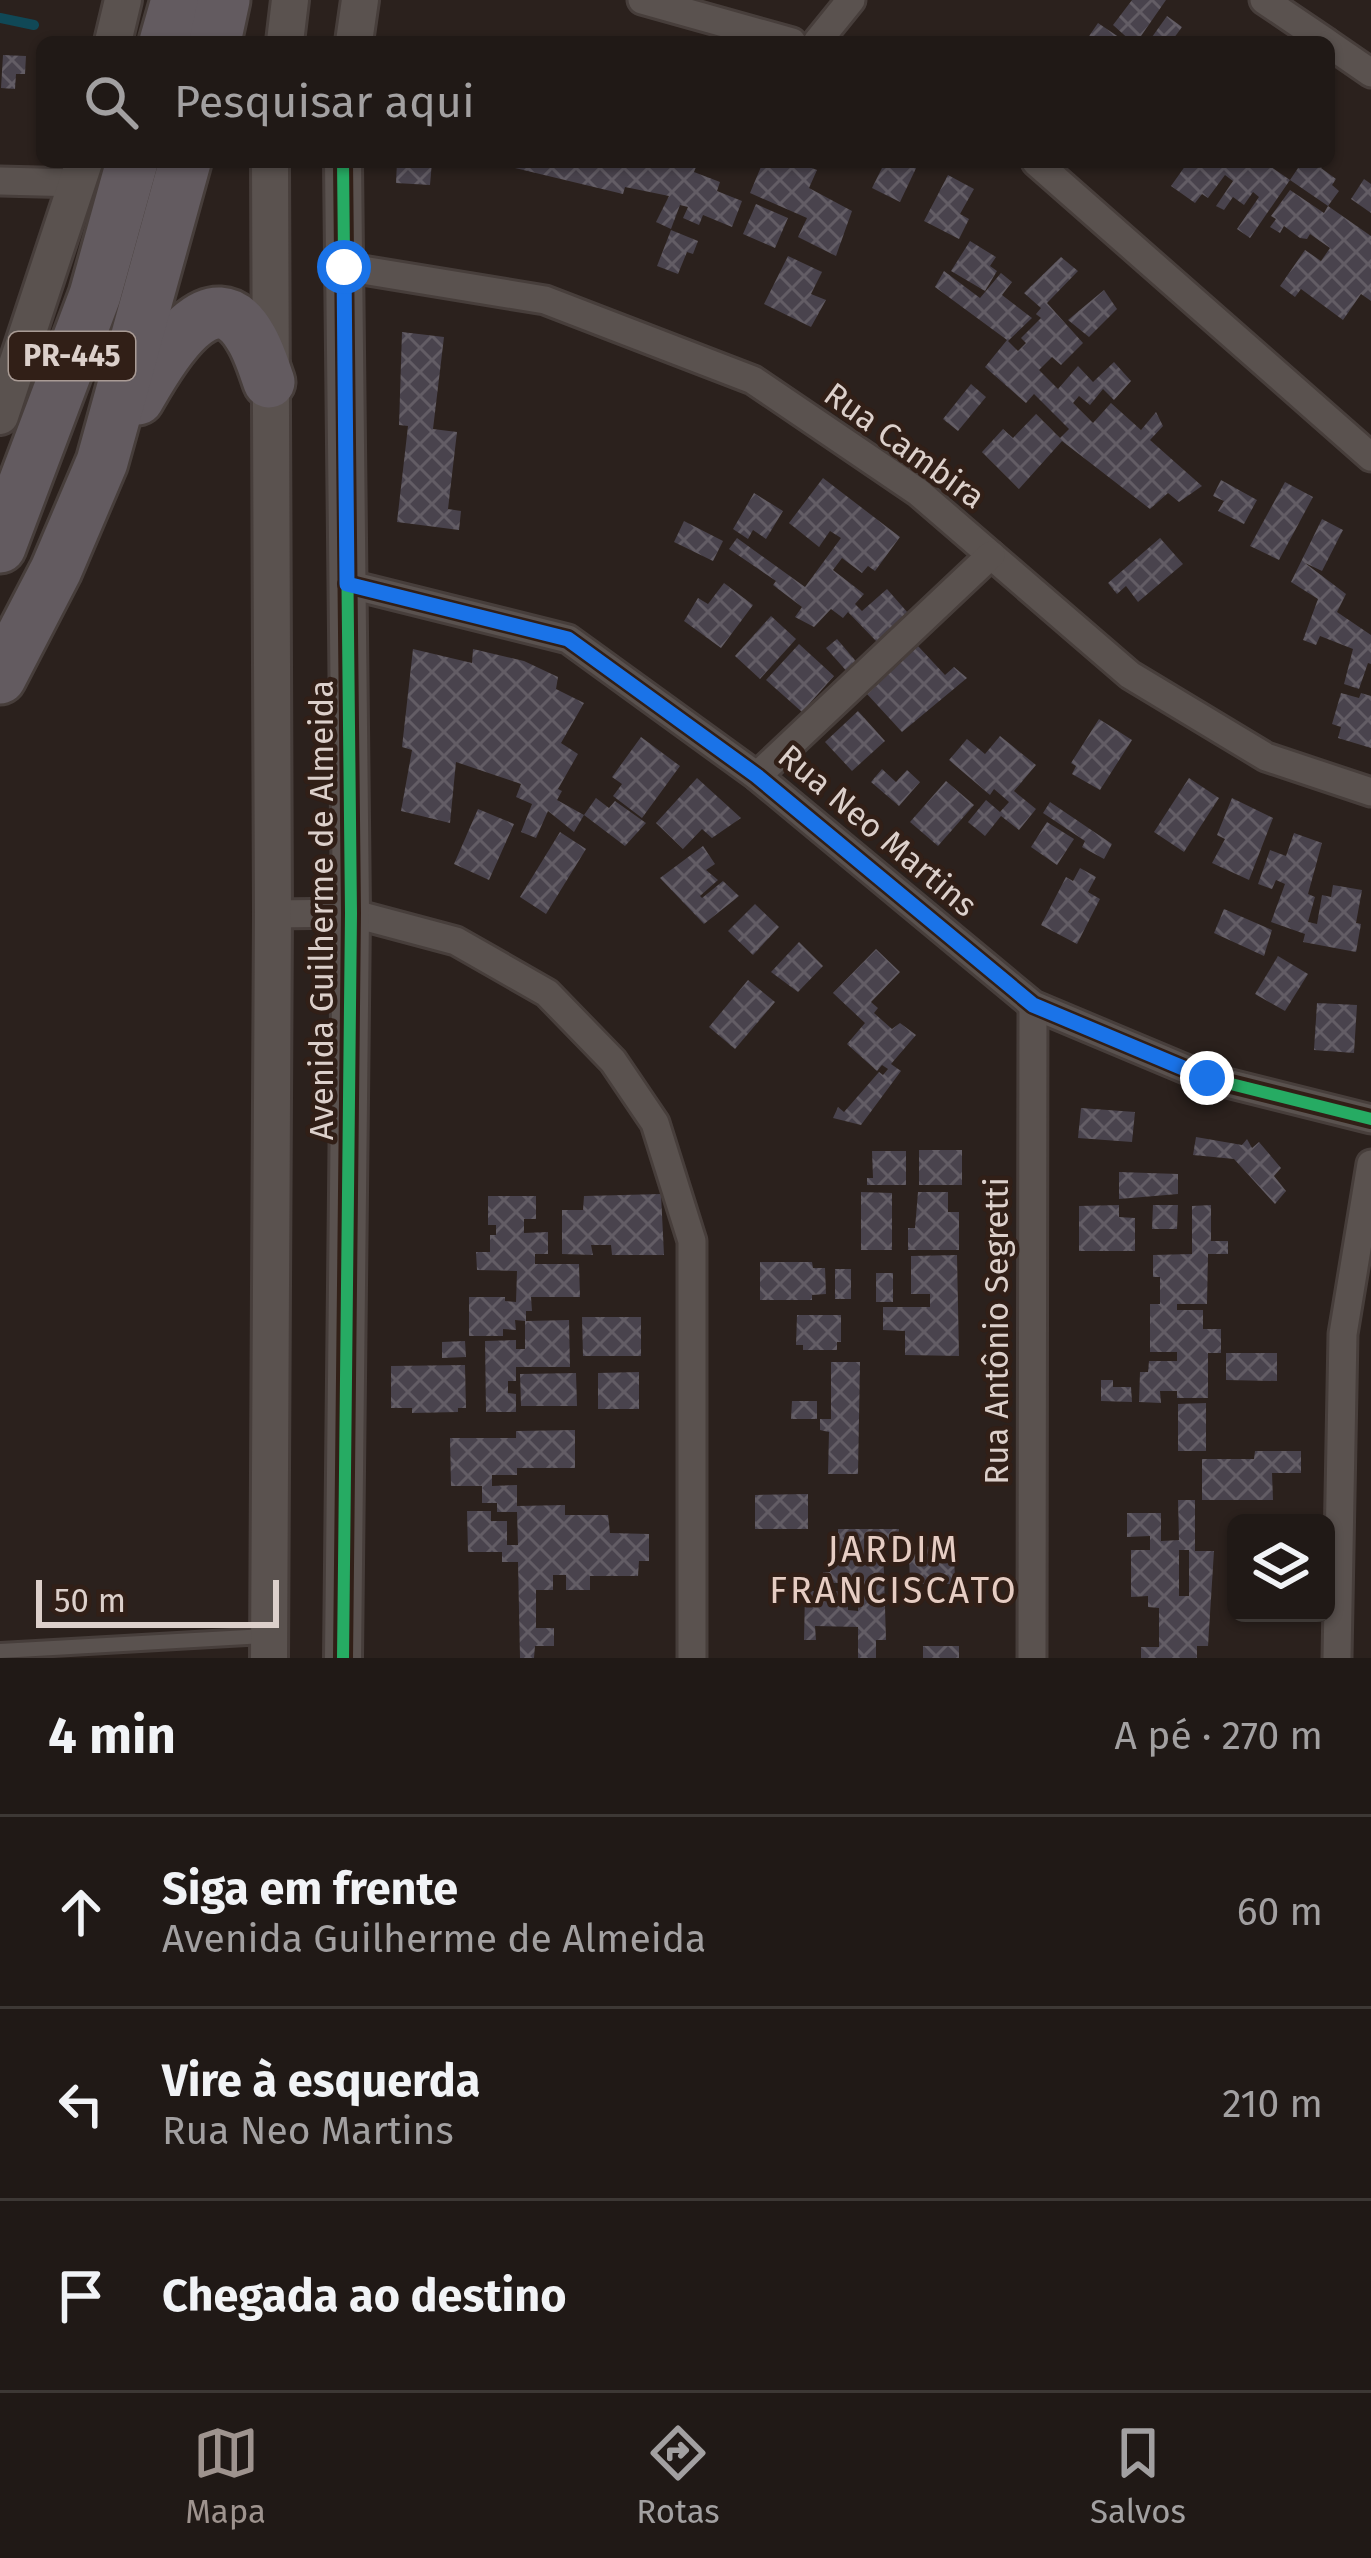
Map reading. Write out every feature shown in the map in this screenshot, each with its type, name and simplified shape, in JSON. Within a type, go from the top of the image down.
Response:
[{"type":"highway","points":[[167,36],[177,0]]},
{"type":"highway","points":[[215,36],[224,0]]},
{"type":"highway","name":"PR-445","points":[[0,547],[95,295],[130,168]]},
{"type":"highway","name":"PR-445","points":[[0,678],[56,570],[102,462],[183,168]]},
{"type":"highway","points":[[102,462],[168,348],[202,318],[233,317],[250,335],[269,382]]},
{"type":"street","points":[[114,36],[123,0]]},
{"type":"street","points":[[286,36],[290,0]]},
{"type":"street","points":[[355,36],[360,0]]},
{"type":"street","points":[[642,0],[771,36]]},
{"type":"street","points":[[822,36],[850,0]]},
{"type":"street","points":[[1264,0],[1317,36]]},
{"type":"street","points":[[1335,48],[1371,73]]},
{"type":"street","name":"Avenida Guilherme de Almeida","points":[[270,168],[270,1647]]},
{"type":"street","name":"Avenida Guilherme de Almeida","points":[[343,168],[351,913],[343,1658]]},
{"type":"street","points":[[1043,168],[1371,458]]},
{"type":"street","points":[[0,181],[81,172],[0,416]]},
{"type":"street","name":"Rua Cambira","points":[[344,267],[544,300],[752,380],[918,492],[1130,675],[1266,758],[1371,791]]},
{"type":"street","points":[[757,776],[991,555]]},
{"type":"street","name":"Rua Neo Martins","points":[[347,584],[568,639],[757,776],[1033,1005],[1207,1078],[1371,1119]]},
{"type":"street","points":[[273,914],[351,913],[456,941],[548,993],[614,1061],[655,1123],[692,1241],[692,1658]]},
{"type":"street","name":"Rua Antônio Segretti","points":[[1032,1658],[1033,1005]]},
{"type":"street","points":[[1337,1658],[1343,1334],[1371,1164]]},
{"type":"lane","points":[[0,1651],[270,1647]]},
{"type":"building","points":[[1132,0],[1166,0],[1141,36],[1125,36],[1113,25]]},
{"type":"building","points":[[1167,16],[1182,27],[1175,36],[1153,36]]},
{"type":"building","points":[[1098,23],[1117,36],[1089,36]]},
{"type":"building","points":[[3,55],[26,56],[25,74],[16,74],[15,89],[1,88]]},
{"type":"building","points":[[397,168],[431,168],[430,185],[396,183]]},
{"type":"building","points":[[515,168],[696,168],[694,172],[720,182],[717,191],[742,201],[732,227],[703,215],[699,225],[683,218],[688,207],[680,205],[671,229],[656,222],[669,196],[625,187],[623,194]]},
{"type":"building","points":[[760,168],[817,170],[809,188],[852,211],[836,256],[798,237],[807,218],[750,193]]},
{"type":"building","points":[[882,168],[916,168],[900,202],[872,188]]},
{"type":"building","points":[[1184,168],[1273,168],[1290,180],[1250,238],[1237,229],[1259,197],[1253,192],[1244,205],[1233,197],[1224,210],[1216,206],[1233,181],[1225,175],[1208,198],[1202,194],[1195,203],[1171,186]]},
{"type":"building","points":[[1298,168],[1321,168],[1336,179],[1332,185],[1339,191],[1328,206],[1290,180]]},
{"type":"building","points":[[948,175],[974,189],[960,214],[969,219],[959,239],[924,221]]},
{"type":"building","points":[[1364,179],[1371,184],[1371,213],[1351,199]]},
{"type":"building","points":[[1290,190],[1324,213],[1328,206],[1371,236],[1371,301],[1361,294],[1343,320],[1301,289],[1295,297],[1280,286],[1305,250],[1321,261],[1330,248],[1310,234],[1300,238],[1284,226],[1280,233],[1270,227],[1276,219],[1271,216]]},
{"type":"building","points":[[756,204],[788,218],[775,248],[743,234]]},
{"type":"building","points":[[671,230],[698,241],[693,254],[687,252],[678,274],[657,266]]},
{"type":"building","points":[[970,241],[996,257],[990,266],[997,271],[985,291],[951,271]]},
{"type":"building","points":[[788,256],[822,272],[811,294],[826,300],[811,327],[764,304]]},
{"type":"building","points":[[1061,257],[1078,271],[1047,303],[1083,343],[1061,365],[1052,357],[1039,370],[1058,389],[1078,366],[1093,382],[1114,362],[1131,381],[1114,400],[1103,389],[1090,405],[1079,396],[1073,403],[1093,423],[1111,403],[1141,430],[1156,412],[1163,426],[1150,440],[1202,486],[1179,502],[1168,493],[1150,509],[1062,441],[1019,489],[982,452],[1003,429],[1013,438],[1036,414],[1060,438],[1069,429],[1034,394],[1026,403],[985,367],[1007,340],[935,287],[944,271],[980,298],[1001,273],[1012,282],[1002,295],[1032,318],[1008,341],[1018,351],[1026,343],[1021,338],[1041,318],[1036,314],[1041,308],[1024,293]]},
{"type":"building","points":[[1104,290],[1117,309],[1089,337],[1068,320]]},
{"type":"building","points":[[402,332],[444,337],[433,429],[457,432],[448,509],[461,511],[459,530],[397,522],[408,426],[399,425]]},
{"type":"building","points":[[971,384],[986,397],[958,431],[943,419]]},
{"type":"building","points":[[823,478],[900,537],[875,571],[868,566],[862,573],[842,558],[833,570],[864,594],[855,604],[862,611],[887,589],[915,621],[904,632],[897,624],[877,642],[848,612],[843,618],[831,609],[814,627],[795,617],[802,607],[773,585],[776,581],[729,549],[737,538],[805,587],[841,538],[830,531],[819,547],[789,523]]},
{"type":"building","points":[[1221,480],[1257,500],[1244,524],[1218,511],[1224,501],[1213,496]]},
{"type":"building","points":[[1285,482],[1313,497],[1279,560],[1250,546]]},
{"type":"building","points":[[754,493],[783,511],[766,539],[753,530],[748,539],[733,529]]},
{"type":"building","points":[[1322,519],[1343,530],[1322,571],[1305,563],[1346,594],[1337,612],[1371,635],[1371,664],[1359,689],[1344,684],[1353,649],[1320,636],[1316,645],[1303,640],[1318,599],[1291,582]]},
{"type":"building","points":[[684,521],[723,541],[713,561],[674,542]]},
{"type":"building","points":[[1160,538],[1183,564],[1138,602],[1126,586],[1117,594],[1108,583]]},
{"type":"building","points":[[724,583],[753,605],[721,648],[684,621],[698,598],[708,604]]},
{"type":"building","points":[[771,616],[796,639],[760,679],[735,656]]},
{"type":"building","points":[[837,639],[860,666],[850,675],[826,648]]},
{"type":"building","points":[[799,644],[834,676],[802,712],[766,680]]},
{"type":"building","points":[[918,646],[945,675],[954,667],[967,678],[902,732],[867,694]]},
{"type":"building","points":[[413,649],[472,663],[473,649],[524,661],[558,677],[556,689],[584,703],[561,743],[578,754],[558,789],[562,791],[557,800],[584,815],[574,832],[548,811],[536,838],[521,832],[532,804],[516,797],[521,784],[456,762],[450,823],[401,811],[412,750],[402,747]]},
{"type":"building","points":[[1341,693],[1371,696],[1371,748],[1338,738],[1341,727],[1332,724]]},
{"type":"building","points":[[858,711],[885,741],[852,771],[825,742]]},
{"type":"building","points":[[1099,719],[1132,740],[1100,790],[1072,774],[1076,766],[1071,763]]},
{"type":"building","points":[[1000,736],[1036,765],[1014,791],[1036,809],[1019,830],[1001,816],[985,836],[968,822],[986,800],[1000,812],[1009,802],[994,789],[990,795],[949,760],[967,739],[985,754]]},
{"type":"building","points":[[641,737],[680,766],[642,818],[613,796],[622,784],[612,777]]},
{"type":"building","points":[[882,769],[896,782],[907,770],[920,782],[899,806],[871,782]]},
{"type":"building","points":[[697,778],[741,818],[712,838],[702,829],[683,849],[656,823]]},
{"type":"building","points":[[1189,778],[1219,798],[1184,852],[1154,832]]},
{"type":"building","points":[[946,781],[974,805],[938,846],[910,822]]},
{"type":"building","points":[[596,798],[609,808],[615,801],[646,823],[625,846],[584,815]]},
{"type":"building","points":[[1232,798],[1273,818],[1249,880],[1212,863],[1225,839],[1217,835]]},
{"type":"building","points":[[1050,802],[1112,844],[1104,859],[1082,847],[1085,841],[1043,813]]},
{"type":"building","points":[[478,809],[514,824],[489,880],[454,864]]},
{"type":"building","points":[[1047,822],[1074,839],[1057,865],[1031,847]]},
{"type":"building","points":[[560,832],[586,849],[546,914],[520,897]]},
{"type":"building","points":[[1294,833],[1322,843],[1308,894],[1315,897],[1308,922],[1317,924],[1322,895],[1331,897],[1333,885],[1362,890],[1356,952],[1303,942],[1305,934],[1271,922],[1285,884],[1276,880],[1272,889],[1258,884],[1270,850],[1286,856]]},
{"type":"building","points":[[703,846],[715,864],[706,870],[718,880],[700,896],[723,881],[739,896],[704,924],[660,878]]},
{"type":"building","points":[[1080,868],[1096,877],[1088,892],[1100,899],[1077,944],[1041,925],[1066,877],[1073,881]]},
{"type":"building","points":[[755,904],[779,927],[753,955],[728,931]]},
{"type":"building","points":[[1224,909],[1272,930],[1264,956],[1214,933]]},
{"type":"building","points":[[799,942],[823,966],[798,992],[771,972]]},
{"type":"building","points":[[876,949],[900,972],[871,1002],[878,1008],[874,1013],[892,1029],[900,1023],[916,1035],[891,1064],[901,1071],[861,1125],[833,1118],[838,1107],[844,1112],[879,1072],[883,1075],[888,1069],[882,1065],[877,1071],[847,1044],[865,1023],[833,993]]},
{"type":"building","points":[[1278,956],[1308,974],[1285,1011],[1255,994]]},
{"type":"building","points":[[748,980],[775,1002],[735,1049],[709,1027]]},
{"type":"building","points":[[1317,1003],[1357,1005],[1354,1053],[1314,1050]]},
{"type":"building","points":[[1081,1108],[1135,1112],[1132,1142],[1078,1138]]},
{"type":"building","points":[[1196,1137],[1242,1145],[1247,1139],[1252,1148],[1259,1142],[1281,1168],[1274,1176],[1286,1191],[1275,1204],[1234,1159],[1193,1155]]},
{"type":"building","points":[[919,1150],[962,1150],[962,1185],[919,1185]]},
{"type":"building","points":[[872,1151],[906,1151],[906,1185],[867,1185],[867,1178],[873,1178]]},
{"type":"building","points":[[1119,1172],[1178,1174],[1178,1194],[1119,1199]]},
{"type":"building","points":[[861,1192],[892,1193],[892,1250],[861,1250]]},
{"type":"building","points":[[918,1192],[948,1192],[948,1212],[959,1212],[959,1250],[908,1250],[908,1228],[915,1228]]},
{"type":"building","points":[[661,1194],[664,1255],[612,1255],[611,1245],[591,1245],[593,1255],[562,1254],[562,1210],[583,1210],[584,1196]]},
{"type":"building","points":[[488,1196],[536,1196],[536,1219],[524,1219],[524,1233],[548,1232],[548,1254],[535,1254],[535,1264],[579,1264],[580,1297],[531,1297],[532,1311],[526,1311],[526,1321],[569,1320],[570,1367],[516,1367],[516,1381],[508,1381],[508,1393],[516,1394],[516,1412],[486,1412],[485,1341],[516,1340],[516,1349],[525,1349],[525,1321],[515,1320],[516,1330],[503,1329],[503,1336],[469,1336],[469,1297],[505,1297],[505,1301],[516,1302],[517,1271],[477,1270],[476,1252],[490,1252],[490,1235],[496,1235],[496,1225],[488,1225]]},
{"type":"building","points":[[1119,1205],[1119,1217],[1135,1218],[1135,1251],[1079,1251],[1079,1206]]},
{"type":"building","points":[[1153,1205],[1178,1205],[1177,1229],[1152,1229]]},
{"type":"building","points":[[1211,1205],[1211,1241],[1228,1241],[1228,1254],[1208,1254],[1207,1304],[1177,1304],[1177,1310],[1203,1310],[1203,1329],[1221,1329],[1221,1353],[1208,1353],[1208,1398],[1177,1398],[1177,1391],[1160,1391],[1161,1403],[1139,1402],[1140,1372],[1148,1372],[1149,1361],[1177,1361],[1177,1352],[1150,1352],[1150,1304],[1160,1304],[1160,1277],[1153,1277],[1153,1255],[1192,1254],[1192,1206]]},
{"type":"building","points":[[957,1255],[959,1356],[905,1355],[905,1331],[883,1330],[883,1307],[930,1307],[930,1294],[911,1294],[911,1256]]},
{"type":"building","points":[[760,1262],[812,1262],[813,1268],[825,1268],[826,1294],[812,1295],[812,1300],[760,1300]]},
{"type":"building","points":[[835,1269],[851,1269],[851,1299],[835,1299]]},
{"type":"building","points":[[876,1273],[893,1273],[893,1302],[876,1302]]},
{"type":"building","points":[[797,1315],[841,1315],[837,1350],[803,1350],[803,1345],[796,1345]]},
{"type":"building","points":[[582,1317],[641,1317],[641,1356],[583,1356]]},
{"type":"building","points":[[465,1341],[466,1357],[442,1358],[442,1342]]},
{"type":"building","points":[[1226,1353],[1277,1353],[1277,1381],[1226,1380]]},
{"type":"building","points":[[831,1362],[860,1362],[858,1474],[828,1474],[829,1432],[820,1430],[820,1419],[831,1419]]},
{"type":"building","points":[[465,1365],[466,1408],[412,1413],[412,1408],[391,1408],[391,1366]]},
{"type":"building","points":[[639,1372],[639,1409],[598,1409],[598,1373]]},
{"type":"building","points":[[576,1373],[577,1406],[521,1406],[520,1374]]},
{"type":"building","points":[[1101,1380],[1113,1380],[1113,1387],[1131,1387],[1132,1402],[1101,1401]]},
{"type":"building","points":[[792,1401],[817,1401],[817,1419],[791,1419]]},
{"type":"building","points":[[1206,1403],[1206,1451],[1178,1451],[1178,1404]]},
{"type":"building","points":[[575,1430],[575,1468],[517,1468],[517,1475],[492,1475],[492,1486],[517,1485],[517,1506],[565,1505],[565,1515],[608,1515],[610,1533],[649,1534],[649,1561],[639,1561],[638,1576],[590,1576],[590,1590],[566,1590],[566,1575],[553,1575],[553,1590],[536,1590],[536,1628],[554,1628],[554,1646],[535,1646],[534,1658],[520,1658],[518,1562],[502,1562],[502,1552],[468,1552],[467,1511],[491,1511],[491,1521],[507,1521],[507,1545],[518,1545],[517,1512],[497,1512],[497,1503],[482,1503],[482,1486],[451,1486],[450,1438],[516,1438],[516,1431]]},
{"type":"building","points":[[1255,1451],[1301,1451],[1301,1473],[1272,1473],[1273,1500],[1202,1500],[1202,1459],[1254,1459]]},
{"type":"building","points":[[808,1494],[808,1529],[755,1529],[755,1495]]},
{"type":"building","points":[[1178,1500],[1195,1500],[1195,1551],[1214,1551],[1208,1646],[1197,1646],[1197,1658],[1141,1658],[1141,1647],[1159,1647],[1159,1608],[1148,1607],[1148,1596],[1131,1597],[1131,1550],[1150,1550],[1150,1536],[1127,1537],[1127,1513],[1161,1513],[1161,1541],[1179,1540]],"holes":[[[1179,1550],[1189,1550],[1189,1596],[1179,1596]]]},
{"type":"building","points":[[838,1529],[899,1529],[898,1542],[883,1542],[886,1640],[876,1640],[876,1658],[858,1658],[858,1627],[815,1626],[816,1640],[804,1640],[805,1591],[848,1591],[848,1610],[858,1611],[858,1583],[824,1583],[823,1572],[830,1572],[830,1547],[838,1547]]},
{"type":"building","points":[[954,1546],[955,1584],[910,1584],[909,1554],[916,1554],[916,1547]]},
{"type":"building","points":[[923,1646],[959,1646],[959,1658],[923,1658]]},
{"type":"waterway","points":[[0,18],[34,25]]},
{"type":"cycle path","points":[[343,168],[351,913],[343,1658]]},
{"type":"cycle path","points":[[347,584],[568,639],[757,776],[1033,1005],[1207,1078],[1371,1119]]},
{"type":"district","name":"JARDIM FRANCISCATO","points":[[894,1570]]},
{"type":"route","points":[[344,267],[347,584],[568,639],[757,776],[1033,1005],[1207,1078]]}]
